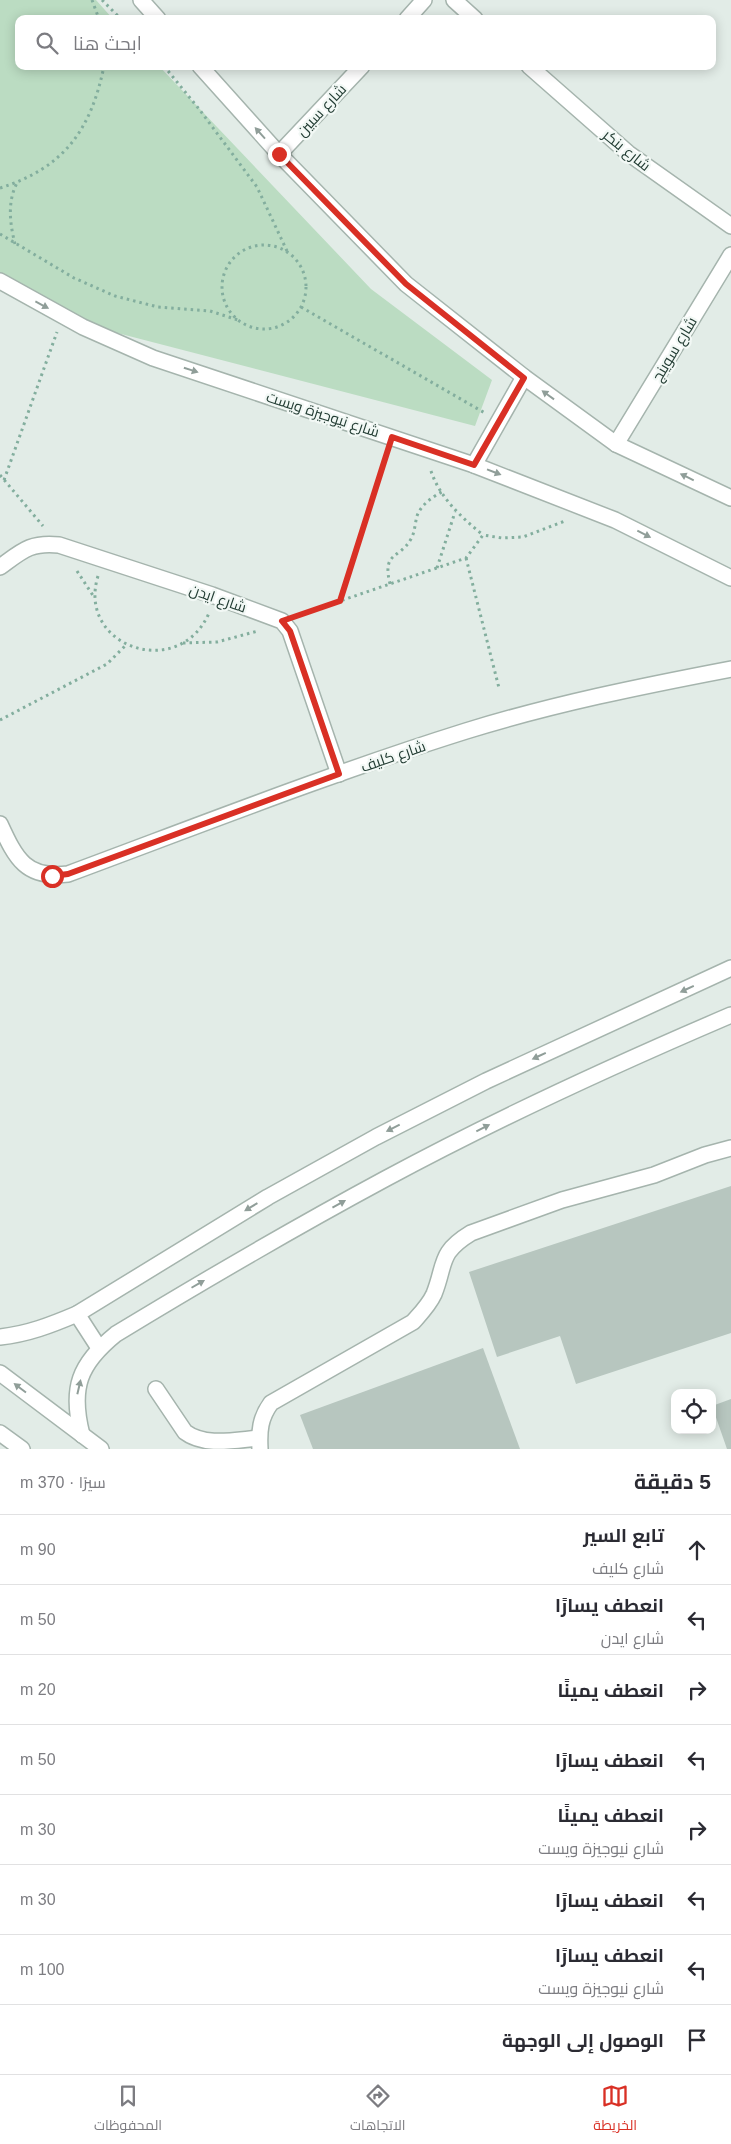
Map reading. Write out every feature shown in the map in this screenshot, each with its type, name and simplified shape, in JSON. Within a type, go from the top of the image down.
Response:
[{"type":"street","points":[[141,0],[154,15]]},
{"type":"street","points":[[411,15],[424,0]]},
{"type":"street","points":[[454,0],[471,15]]},
{"type":"street","points":[[204,70],[279,154],[406,284],[524,378],[616,444],[731,498]]},
{"type":"street","name":"شارع سبين","points":[[279,154],[358,70]]},
{"type":"street","name":"شارع بنكر","points":[[534,70],[628,154],[731,226]]},
{"type":"street","name":"شارع سوينج","points":[[616,444],[731,255]]},
{"type":"street","name":"شارع نيوجيزة ويست","points":[[0,281],[62,316],[153,358],[474,465],[615,520],[731,578]]},
{"type":"street","points":[[474,465],[524,378]]},
{"type":"street","name":"شارع ايدن","points":[[0,567],[25,549],[42,544],[59,545],[212,595],[282,621]]},
{"type":"street","points":[[282,621],[290,631],[339,774]]},
{"type":"street","name":"شارع كليف","points":[[0,824],[13,852],[23,864],[37,873],[52,876],[68,874],[339,774],[467,730],[575,700],[731,668]]},
{"type":"street","points":[[0,1337],[15,1336],[47,1327],[76,1314],[268,1197],[376,1137],[486,1081],[731,968]]},
{"type":"street","points":[[82,1435],[77,1412],[77,1390],[84,1368],[99,1348],[116,1334],[282,1235],[395,1174],[590,1077],[731,1015]]},
{"type":"street","points":[[156,1389],[180,1425],[192,1437],[207,1441],[260,1444],[260,1426],[263,1414],[271,1403],[413,1322],[425,1309],[434,1293],[442,1262],[449,1250],[459,1240],[471,1233],[562,1200],[654,1175],[705,1155],[731,1148]]},
{"type":"street","points":[[76,1314],[99,1348]]},
{"type":"street","points":[[0,1373],[101,1449]]},
{"type":"street","points":[[0,1433],[22,1449]]},
{"type":"path","points":[[92,0],[98,15]]},
{"type":"path","points":[[102,0],[117,15]]},
{"type":"path","points":[[0,188],[18,182],[45,168],[72,142],[86,124],[98,96],[103,70]]},
{"type":"path","points":[[167,70],[200,109],[257,187],[287,252]]},
{"type":"path","points":[[15,244],[12,231],[11,204],[13,192],[18,182]]},
{"type":"path","points":[[0,234],[74,278],[115,296],[158,307],[210,311],[239,320],[252,327],[266,328],[280,326],[292,318],[301,307],[306,295],[305,276],[296,260],[287,252],[269,246],[250,247],[230,263],[224,274],[223,294],[230,312],[239,320]]},
{"type":"path","points":[[301,307],[499,421]]},
{"type":"path","points":[[4,480],[62,316]]},
{"type":"path","points":[[340,601],[392,437]]},
{"type":"path","points":[[423,447],[434,482],[455,512],[483,535],[502,538],[523,537],[565,521],[574,521]]},
{"type":"path","points":[[390,584],[387,570],[392,556],[412,538],[418,514],[432,497],[442,492]]},
{"type":"path","points":[[437,568],[455,512]]},
{"type":"path","points":[[183,643],[217,642],[251,634],[282,621],[466,558],[483,535]]},
{"type":"path","points":[[466,558],[499,688]]},
{"type":"path","points":[[105,560],[96,578],[94,598],[100,617],[110,633],[126,645],[145,651],[164,651],[183,643],[198,631],[203,623],[208,614],[212,595]]},
{"type":"path","points":[[0,720],[107,664],[126,645]]},
{"type":"green space","points":[[0,0],[96,0],[109,15],[15,15],[15,70],[163,70],[371,289],[492,380],[475,426],[48,315],[0,275]]},
{"type":"building","points":[[731,1186],[731,1333],[576,1384],[560,1336],[497,1357],[469,1272]]},
{"type":"building","points":[[483,1348],[520,1449],[313,1449],[300,1415]]},
{"type":"building","points":[[731,1399],[731,1449],[727,1449],[716,1417],[716,1405]]},
{"type":"route","points":[[52,876],[68,874],[339,774],[290,631],[282,621],[340,601],[392,437],[474,465],[524,378],[406,284],[279,154]]}]
